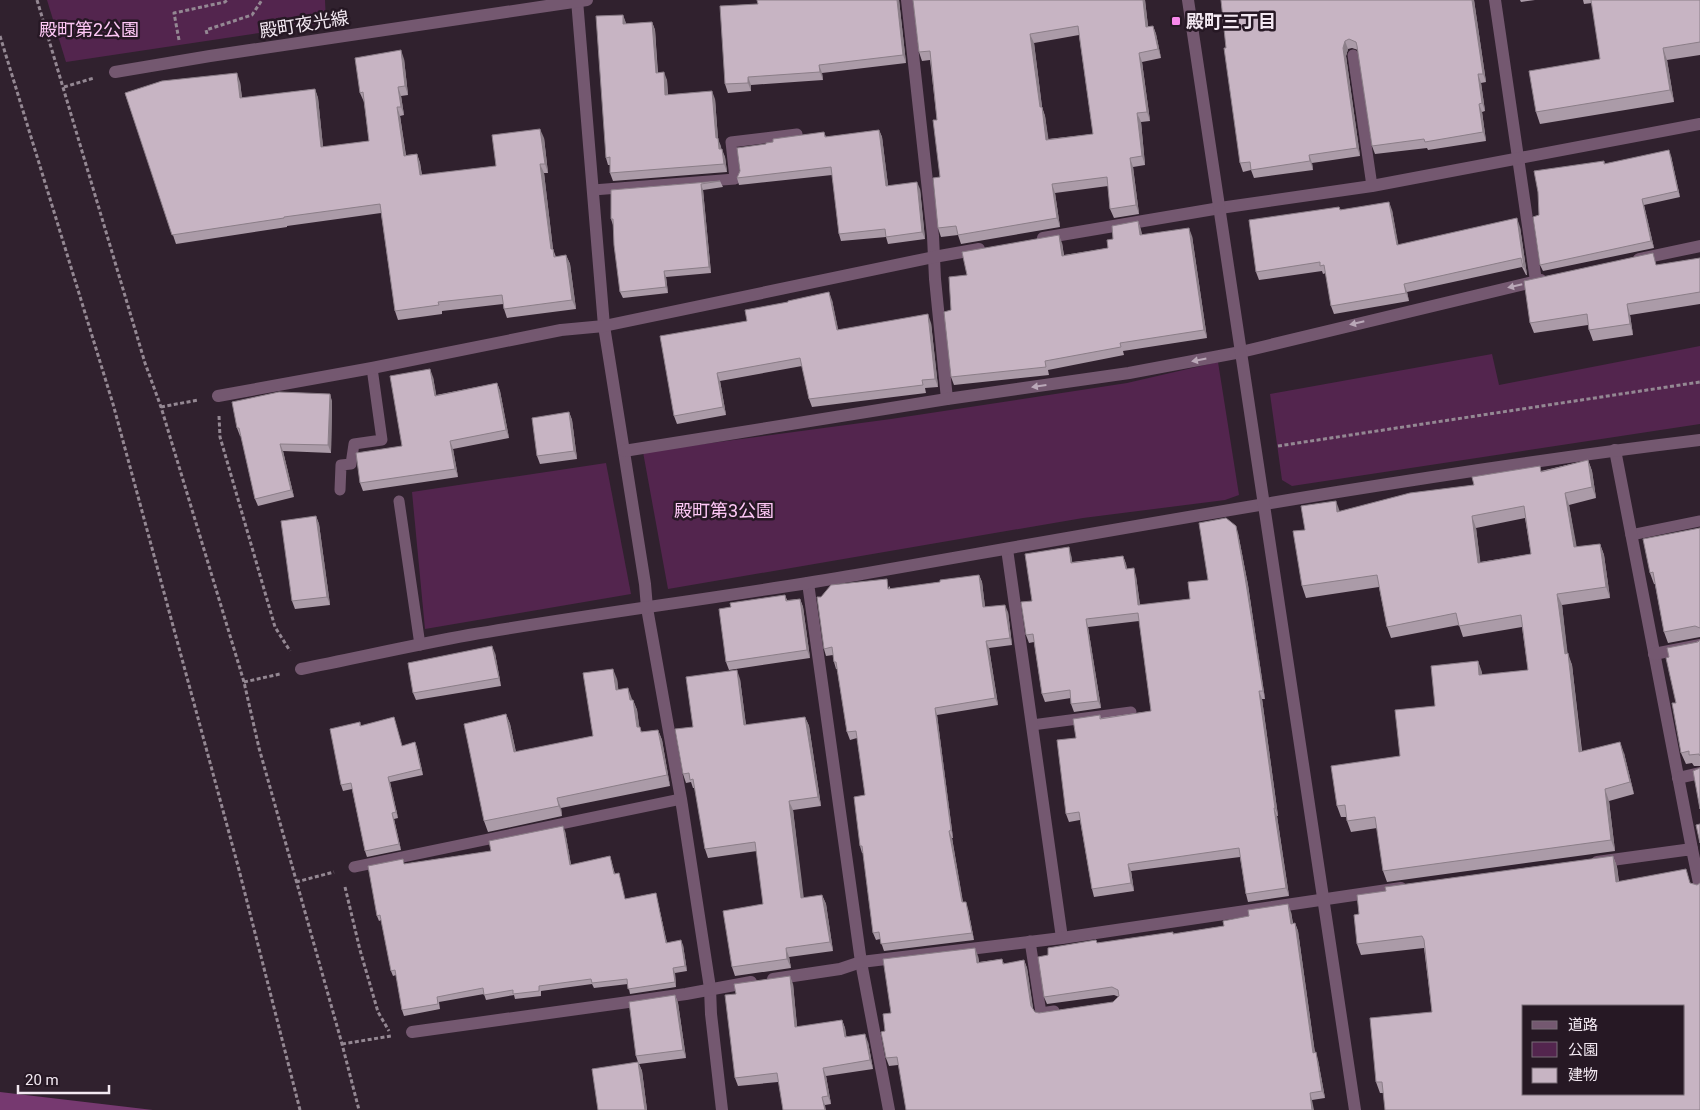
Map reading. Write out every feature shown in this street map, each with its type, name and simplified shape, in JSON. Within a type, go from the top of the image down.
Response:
[{"type":"street","name":"殿町夜光線","points":[[115,72],[581,0]]},
{"type":"street","points":[[581,0],[604,326],[646,584],[647,608],[710,988],[722,1110]]},
{"type":"street","points":[[907,0],[947,400]]},
{"type":"street","points":[[1188,0],[1355,1110]]},
{"type":"street","points":[[1496,0],[1536,281]]},
{"type":"street","points":[[1031,240],[1220,208],[1372,186],[1700,124]]},
{"type":"street","points":[[1623,262],[1700,246]]},
{"type":"street","points":[[218,396],[372,368],[562,330],[604,326],[934,256],[992,247]]},
{"type":"street","points":[[624,451],[1129,373],[1241,352],[1556,276]]},
{"type":"street","points":[[301,670],[466,636],[808,583],[1263,504],[1490,468],[1700,440]]},
{"type":"street","points":[[1615,450],[1700,888]]},
{"type":"street","points":[[1007,549],[1062,938]]},
{"type":"street","points":[[808,583],[862,962],[889,1110]]},
{"type":"street","points":[[1654,654],[1700,645]]},
{"type":"street","points":[[1678,778],[1700,773]]},
{"type":"street","points":[[1584,864],[1692,849]]},
{"type":"street","points":[[412,1032],[686,994],[710,988],[840,969],[862,962],[1062,938],[1417,886]]},
{"type":"lane","points":[[1354,55],[1372,186]]},
{"type":"lane","points":[[593,190],[735,179],[730,142],[797,134]]},
{"type":"lane","points":[[340,490],[341,465],[351,464],[354,444],[382,440],[372,368]]},
{"type":"lane","points":[[399,501],[420,645]]},
{"type":"lane","points":[[1631,535],[1700,521]]},
{"type":"lane","points":[[1032,725],[1131,712]]},
{"type":"lane","points":[[354,867],[680,799]]},
{"type":"lane","points":[[1030,941],[1040,1013],[1068,1009]]},
{"type":"path","points":[[37,0],[145,363],[161,407],[244,682],[259,748],[359,1110]]},
{"type":"path","points":[[174,12],[225,2],[227,0]]},
{"type":"path","points":[[210,56],[206,30],[252,15],[262,0]]},
{"type":"path","points":[[0,36],[113,404],[235,857],[300,1110]]},
{"type":"path","points":[[64,86],[115,72]]},
{"type":"path","points":[[1275,446],[1700,382]]},
{"type":"path","points":[[161,407],[218,396],[220,437],[276,627],[301,670],[244,682]]},
{"type":"path","points":[[296,882],[341,870]]},
{"type":"path","points":[[342,1044],[392,1035],[378,1012],[360,950],[343,879]]},
{"type":"green space","name":"殿町第2公園","points":[[47,0],[325,0],[326,23],[66,62]]},
{"type":"green space","points":[[1700,346],[1700,424],[1292,486],[1282,480],[1270,394],[1492,354],[1499,385]]},
{"type":"green space","name":"殿町第3公園","points":[[1218,362],[1239,495],[1225,500],[1083,518],[668,589],[643,452],[891,419],[1127,383]]},
{"type":"green space","points":[[606,463],[631,594],[425,629],[412,492]]},
{"type":"shaded area","points":[[0,1092],[153,1110],[0,1110]]},
{"type":"building","points":[[757,0],[897,0],[903,55],[819,65],[820,72],[748,77],[748,83],[725,84],[720,6],[758,4]]},
{"type":"building","points":[[913,0],[1143,0],[1146,27],[1153,26],[1158,49],[1139,53],[1147,112],[1137,113],[1142,156],[1130,158],[1136,205],[1110,209],[1107,177],[1052,184],[1057,218],[958,235],[956,226],[938,228],[933,178],[940,177],[933,120],[937,120],[930,51],[919,52]],"holes":[[[1078,26],[1093,134],[1046,140],[1030,34]]]},
{"type":"building","points":[[1221,0],[1472,0],[1483,74],[1478,74],[1482,103],[1479,104],[1483,132],[1425,142],[1424,139],[1372,146],[1357,46],[1356,42],[1349,39],[1345,41],[1343,48],[1357,148],[1309,155],[1310,161],[1251,170],[1250,162],[1240,163],[1224,48],[1226,48]]},
{"type":"building","points":[[1591,0],[1700,0],[1700,42],[1663,48],[1670,90],[1536,112],[1529,71],[1600,59]]},
{"type":"building","points":[[623,15],[623,24],[652,22],[656,73],[664,72],[665,95],[712,91],[716,138],[718,138],[719,149],[722,149],[724,164],[610,173],[610,157],[606,158],[596,16]]},
{"type":"building","points":[[401,50],[405,86],[398,87],[401,107],[397,107],[404,156],[417,154],[420,175],[496,166],[492,135],[540,129],[545,164],[540,164],[551,249],[553,249],[554,257],[566,255],[572,300],[504,309],[502,295],[438,302],[439,305],[395,311],[380,204],[172,235],[125,93],[162,81],[237,73],[240,98],[315,89],[321,147],[369,141],[363,92],[360,93],[355,58]]},
{"type":"building","points":[[879,130],[886,186],[917,182],[922,232],[886,237],[885,229],[839,234],[831,167],[737,178],[740,171],[737,148],[766,144],[773,142],[773,139],[824,132],[825,137]]},
{"type":"building","points":[[1669,150],[1678,191],[1642,199],[1651,241],[1540,265],[1533,217],[1539,215],[1538,192],[1534,171],[1604,161],[1604,164]]},
{"type":"building","points":[[720,181],[701,184],[709,267],[664,271],[666,287],[620,292],[613,219],[611,219],[611,190]]},
{"type":"building","points":[[1389,202],[1397,245],[1517,218],[1524,267],[1521,258],[1404,284],[1406,293],[1331,306],[1324,265],[1320,266],[1320,262],[1256,272],[1249,220],[1339,207],[1340,210]]},
{"type":"building","points":[[1138,221],[1140,235],[1189,228],[1204,330],[1120,343],[1121,347],[1045,361],[1046,367],[951,377],[944,312],[951,310],[949,277],[967,275],[962,252],[1059,235],[1062,256],[1108,248],[1107,240],[1113,239],[1112,226]]},
{"type":"building","points":[[1653,253],[1656,265],[1700,258],[1700,292],[1627,304],[1630,324],[1589,330],[1587,314],[1530,323],[1524,281]]},
{"type":"building","points":[[829,292],[837,330],[928,314],[935,379],[922,380],[923,385],[809,399],[800,358],[717,373],[723,407],[674,416],[660,336],[747,321],[745,310]]},
{"type":"building","points":[[430,369],[435,396],[497,383],[506,430],[450,441],[455,469],[360,483],[356,453],[402,446],[390,376]]},
{"type":"building","points":[[279,392],[330,394],[328,445],[280,444],[291,490],[255,499],[232,402]]},
{"type":"building","points":[[569,412],[574,451],[537,456],[532,418]]},
{"type":"building","points":[[1588,460],[1592,487],[1565,493],[1574,547],[1600,544],[1606,587],[1557,594],[1565,654],[1568,653],[1579,752],[1620,742],[1630,782],[1605,789],[1611,840],[1383,871],[1375,817],[1347,821],[1345,805],[1337,806],[1331,766],[1400,756],[1395,710],[1435,706],[1431,666],[1478,661],[1479,675],[1528,670],[1521,615],[1459,626],[1456,613],[1387,627],[1377,575],[1302,586],[1293,531],[1305,530],[1301,506],[1336,501],[1337,512],[1410,493],[1474,485],[1472,477],[1540,466],[1541,472]],"holes":[[[1524,506],[1531,554],[1478,563],[1472,516]]]},
{"type":"building","points":[[316,516],[327,597],[292,601],[281,521]]},
{"type":"building","points":[[1226,518],[1236,526],[1245,577],[1263,691],[1259,691],[1286,888],[1246,894],[1239,848],[1128,864],[1131,883],[1092,889],[1079,812],[1066,814],[1057,740],[1076,738],[1073,719],[1100,715],[1100,719],[1151,711],[1138,613],[1086,619],[1098,701],[1071,704],[1070,690],[1042,694],[1033,634],[1026,635],[1021,602],[1032,601],[1025,554],[1069,547],[1071,563],[1123,556],[1126,569],[1134,568],[1138,605],[1190,599],[1188,582],[1208,580],[1199,523]]},
{"type":"building","points":[[1700,528],[1700,628],[1695,626],[1664,632],[1653,572],[1650,573],[1643,539]]},
{"type":"building","points":[[979,575],[983,607],[1005,605],[1010,638],[986,641],[995,698],[935,708],[951,830],[949,831],[962,902],[966,902],[972,933],[881,944],[879,932],[873,933],[854,797],[865,795],[856,731],[847,732],[832,647],[824,649],[817,597],[821,597],[831,585],[887,579],[888,589]]},
{"type":"building","points":[[785,595],[786,601],[800,599],[807,650],[726,662],[719,609],[731,607],[730,603]]},
{"type":"building","points":[[1700,640],[1700,756],[1699,754],[1689,755],[1689,751],[1681,753],[1672,703],[1676,703],[1666,658],[1669,657],[1667,648]]},
{"type":"building","points":[[492,646],[499,678],[413,693],[408,663]]},
{"type":"building","points":[[613,669],[616,690],[628,688],[630,700],[633,700],[637,727],[640,727],[641,732],[658,730],[667,775],[557,798],[559,806],[484,821],[464,724],[506,714],[514,752],[593,736],[583,673]]},
{"type":"building","points":[[737,670],[744,725],[805,717],[818,797],[789,801],[801,898],[822,895],[830,942],[786,948],[787,959],[732,967],[723,911],[763,904],[755,842],[705,849],[693,779],[690,780],[689,773],[683,774],[675,729],[693,727],[686,677]]},
{"type":"building","points":[[394,717],[402,746],[415,742],[421,769],[388,777],[396,812],[392,813],[399,844],[365,851],[351,783],[341,785],[330,729],[360,722],[360,726]]},
{"type":"building","points":[[1700,768],[1700,809],[1693,771]]},
{"type":"building","points":[[1700,824],[1700,843],[1696,825]]},
{"type":"building","points":[[563,826],[570,865],[610,856],[614,874],[619,873],[625,899],[656,893],[666,943],[681,940],[685,966],[673,968],[675,982],[628,989],[627,979],[592,983],[591,979],[539,986],[539,991],[513,994],[513,990],[484,995],[483,988],[437,997],[438,1004],[402,1010],[395,970],[391,971],[380,915],[377,916],[368,866],[403,859],[404,864],[491,851],[489,841]]},
{"type":"building","points":[[1613,856],[1616,882],[1686,869],[1690,883],[1697,885],[1700,883],[1700,1110],[1385,1110],[1382,1082],[1376,1082],[1370,1018],[1432,1012],[1422,936],[1357,944],[1354,915],[1359,914],[1357,895],[1386,891],[1385,887]]},
{"type":"building","points":[[1288,904],[1291,924],[1295,923],[1313,1053],[1316,1052],[1322,1091],[1310,1093],[1312,1110],[906,1110],[897,1057],[886,1058],[881,1032],[885,1031],[883,1014],[891,1013],[883,959],[975,948],[977,963],[1002,959],[1003,964],[1024,960],[1031,1006],[1035,1012],[1039,1013],[1113,1002],[1119,996],[1118,990],[1112,987],[1044,997],[1038,957],[1048,955],[1048,948],[1096,940],[1097,943],[1224,926],[1223,921],[1249,916],[1248,910]]},
{"type":"building","points":[[790,976],[795,1027],[842,1020],[845,1037],[865,1034],[870,1060],[823,1068],[828,1096],[822,1097],[825,1110],[783,1110],[777,1073],[735,1078],[725,995],[736,994],[734,984]]},
{"type":"building","points":[[675,995],[683,1050],[636,1056],[629,1002]]},
{"type":"building","points":[[638,1062],[645,1110],[598,1110],[592,1069]]},
{"type":"place","name":"殿町三丁目","points":[[1176,21]]}]
